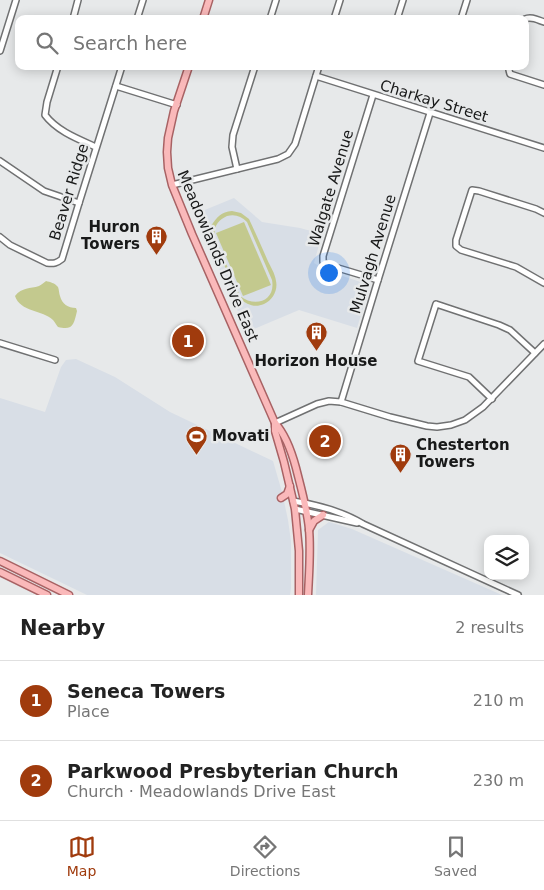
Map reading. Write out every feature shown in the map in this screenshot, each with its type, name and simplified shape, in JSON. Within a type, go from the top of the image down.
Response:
[{"type":"main road","points":[[205,15],[209,0]]},
{"type":"main road","name":"Meadowlands Drive East","points":[[188,70],[170,126],[167,152],[168,168],[172,185],[192,234],[275,423],[280,429],[293,458],[309,530],[308,595]]},
{"type":"main road","name":"Meadowlands Drive East","points":[[275,423],[275,430],[295,509],[299,551],[299,595]]},
{"type":"main road","points":[[281,498],[287,494],[290,485]]},
{"type":"main road","points":[[309,530],[314,521],[323,516]]},
{"type":"main road","points":[[0,561],[69,595]]},
{"type":"main road","points":[[0,572],[47,595]]},
{"type":"street","points":[[0,51],[16,0]]},
{"type":"street","points":[[74,15],[78,0]]},
{"type":"street","points":[[138,15],[143,0]]},
{"type":"street","points":[[271,15],[276,0]]},
{"type":"street","points":[[335,15],[340,0]]},
{"type":"street","points":[[399,15],[403,0]]},
{"type":"street","points":[[462,15],[467,0]]},
{"type":"street","points":[[529,18],[544,22]]},
{"type":"street","points":[[57,70],[45,115],[50,121],[73,137],[96,147]]},
{"type":"street","name":"Beaver Ridge","points":[[0,237],[10,245],[53,264],[62,259],[121,70]]},
{"type":"street","points":[[237,169],[232,147],[233,135],[254,70]]},
{"type":"street","points":[[172,185],[278,159],[288,154],[295,144],[318,70]]},
{"type":"street","points":[[509,70],[510,74],[544,85]]},
{"type":"street","name":"Charkay Street","points":[[316,76],[544,148]]},
{"type":"street","points":[[116,86],[177,105]]},
{"type":"street","name":"Walgate Avenue","points":[[373,95],[323,256],[323,262],[378,280]]},
{"type":"street","name":"Mulvagh Avenue","points":[[342,402],[430,113]]},
{"type":"street","points":[[0,160],[44,191],[79,203]]},
{"type":"street","points":[[544,213],[472,190],[456,240],[456,246],[460,250],[516,267],[544,283]]},
{"type":"street","points":[[492,399],[469,377],[418,361],[436,304],[510,330],[535,353]]},
{"type":"street","points":[[0,342],[55,360]]},
{"type":"street","points":[[275,423],[329,400],[342,402],[390,418],[427,426],[451,425],[465,420],[484,407],[544,344]]},
{"type":"street","points":[[293,501],[344,513],[363,524],[518,595]]},
{"type":"street","points":[[295,509],[363,524]]},
{"type":"shaded area","points":[[234,198],[262,222],[300,228],[322,234],[314,263],[327,271],[370,285],[357,328],[299,310],[247,332],[195,214]]},
{"type":"shaded area","points":[[76,359],[115,377],[170,412],[273,461],[282,492],[291,541],[290,595],[87,595],[0,553],[0,398],[45,412],[61,367],[66,360]]},
{"type":"shaded area","points":[[329,522],[352,529],[502,595],[316,595],[318,530]]},
{"type":"green space","points":[[232,211],[241,213],[249,219],[275,275],[275,291],[270,300],[264,304],[251,305],[239,298],[204,220],[208,219],[211,226],[220,215]],"holes":[[[227,216],[238,216],[247,222],[272,280],[271,293],[268,297],[258,302],[252,302],[240,296],[215,238],[217,224]]]},
{"type":"green space","points":[[244,222],[271,285],[243,296],[216,233]]},
{"type":"green space","points":[[46,281],[58,287],[64,303],[76,308],[75,320],[70,327],[58,327],[49,317],[22,305],[15,296],[20,291],[39,286]]},
{"type":"place","name":"Huron Towers","points":[[156,255]]},
{"type":"place","name":"Seneca Towers","points":[[188,341]]},
{"type":"place","name":"Horizon House","points":[[316,351]]},
{"type":"place","name":"Parkwood Presbyterian Church","points":[[325,441]]},
{"type":"place","name":"Movati","points":[[196,455]]},
{"type":"place","name":"Chesterton Towers","points":[[400,473]]}]
